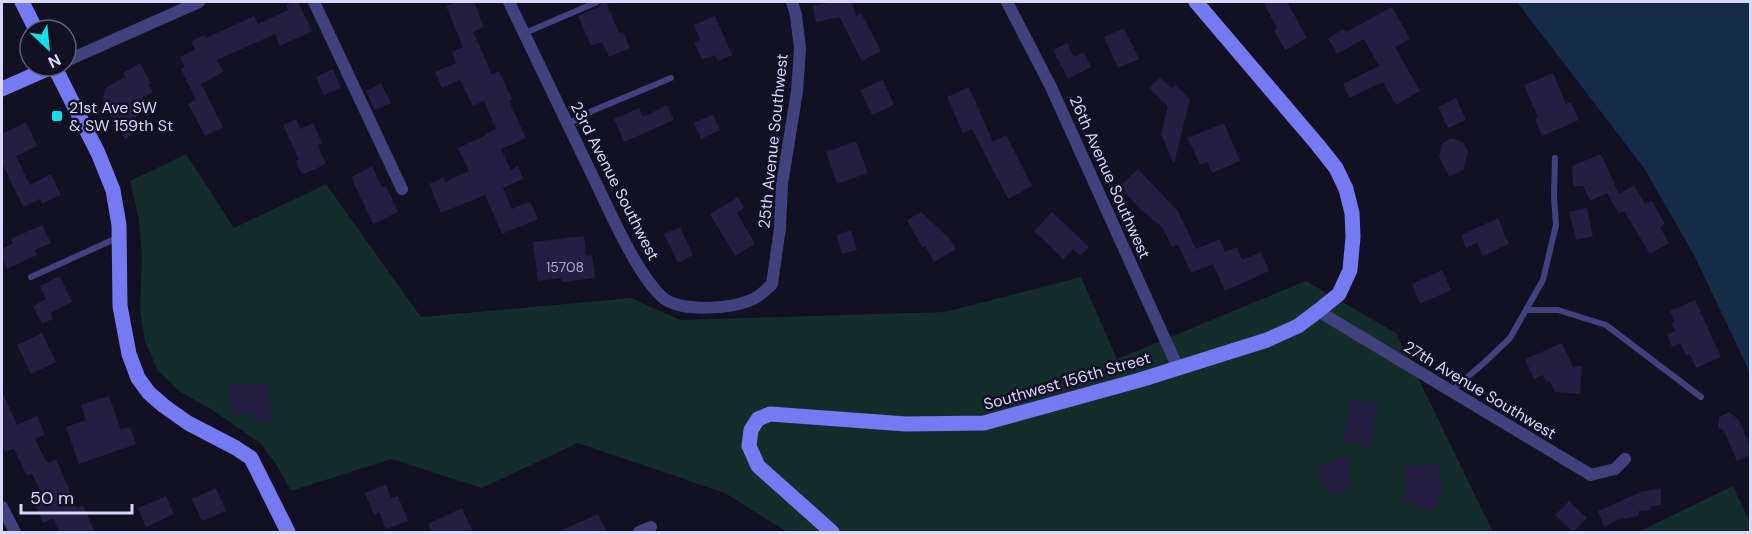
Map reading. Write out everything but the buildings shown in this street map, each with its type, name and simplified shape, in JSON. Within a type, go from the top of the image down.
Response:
[{"type":"street","points":[[22,2],[30,18]]},
{"type":"street","points":[[78,56],[199,2]]},
{"type":"street","points":[[314,2],[402,189]]},
{"type":"street","name":"23rd Avenue Southwest","points":[[509,2],[611,215],[640,269],[661,296],[671,303],[682,306],[710,308],[754,299],[772,284]]},
{"type":"street","name":"25th Avenue Southwest","points":[[772,284],[780,228],[782,184],[797,91],[800,50],[792,2]]},
{"type":"street","name":"26th Avenue Southwest","points":[[1007,2],[1051,87],[1178,368]]},
{"type":"street","name":"Southwest 156th Street","points":[[832,532],[758,466],[749,446],[751,430],[758,418],[770,414],[906,424],[984,423],[1178,368],[1267,340],[1298,326],[1339,294],[1350,270],[1353,237],[1352,213],[1346,189],[1336,168],[1196,2]]},
{"type":"street","points":[[2,89],[27,78]]},
{"type":"street","points":[[60,78],[98,153],[113,190],[119,225],[120,306],[129,354],[138,378],[149,393],[188,423],[251,458],[288,532]]},
{"type":"street","name":"27th Avenue Southwest","points":[[1318,311],[1591,475],[1615,469],[1625,459]]},
{"type":"street","points":[[2,507],[15,532]]},
{"type":"lane","points":[[524,33],[597,2]]},
{"type":"lane","points":[[567,124],[671,78]]},
{"type":"lane","points":[[1450,391],[1510,338],[1543,280],[1556,225],[1555,158]]},
{"type":"lane","points":[[31,278],[119,237]]},
{"type":"lane","points":[[1526,310],[1558,310],[1606,325],[1701,397]]},
{"type":"green space","points":[[186,154],[234,228],[326,184],[421,317],[631,298],[680,320],[945,312],[1081,277],[1117,359],[1306,281],[1396,333],[1493,532],[787,532],[725,493],[578,443],[482,488],[391,459],[291,491],[276,464],[260,443],[211,409],[180,392],[158,371],[145,341],[140,309],[142,256],[139,220],[130,181]]},
{"type":"green space","points":[[1733,486],[1750,522],[1750,532],[1638,532]]},
{"type":"water","points":[[1517,2],[1750,2],[1750,373],[1694,255],[1644,168]]},
{"type":"place","name":"21st Ave SW & SW 159th St","points":[[57,116]]}]
